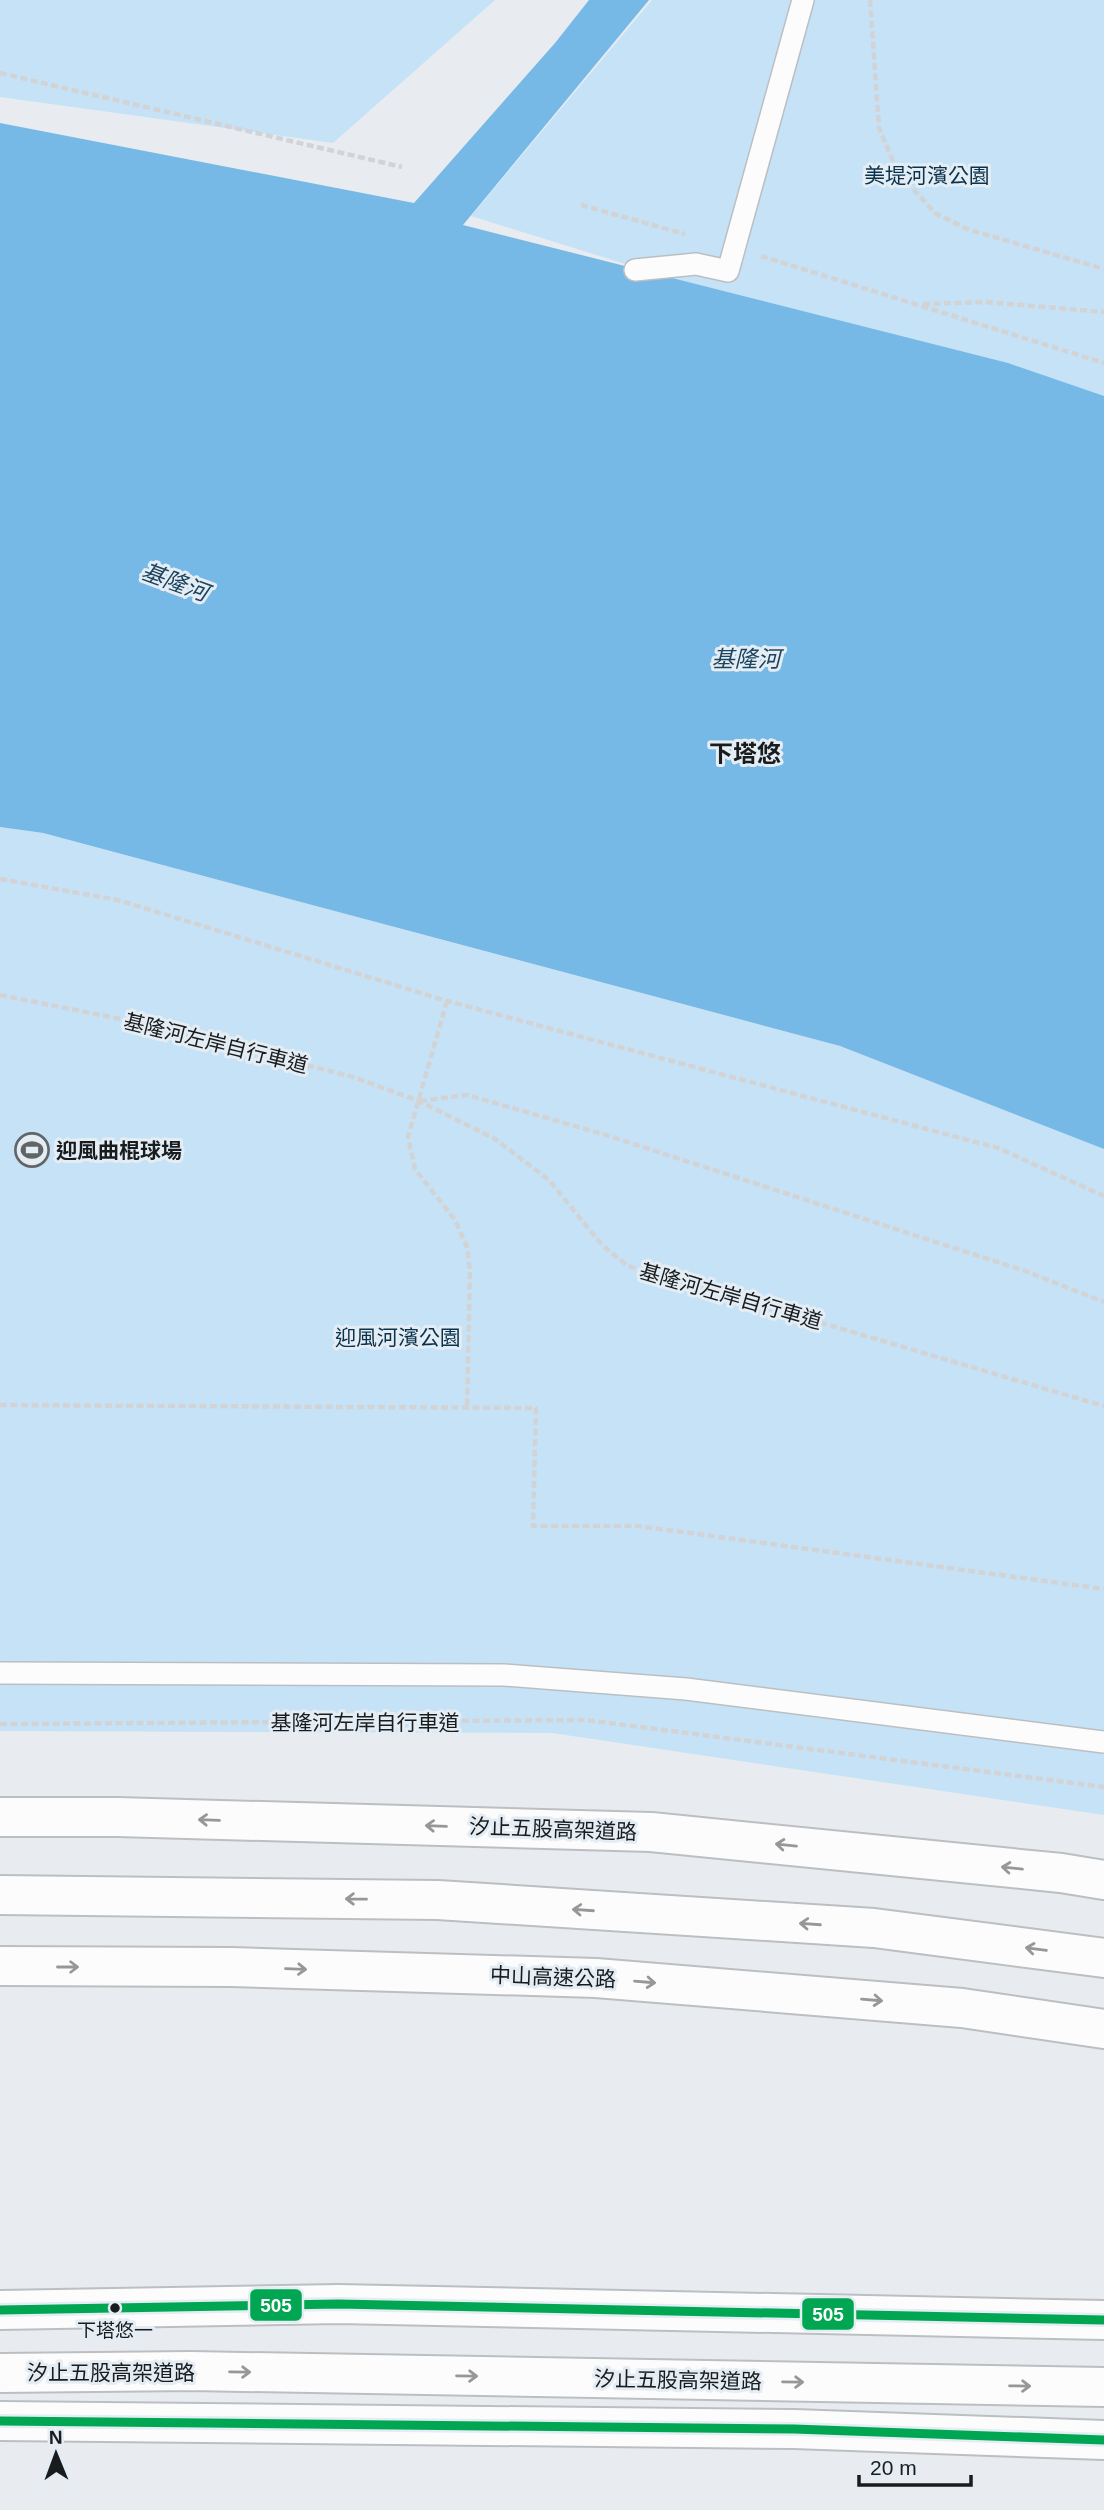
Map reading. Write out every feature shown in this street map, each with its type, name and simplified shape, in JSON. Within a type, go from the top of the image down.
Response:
[{"type":"main road","name":"汐止五股高架道路","points":[[0,1817],[117,1817],[651,1832],[1061,1873],[1104,1880]]},
{"type":"main road","points":[[0,1895],[438,1900],[874,1928],[1104,1958]]},
{"type":"main road","name":"中山高速公路","points":[[0,1966],[230,1967],[596,1978],[962,2008],[1104,2029]]},
{"type":"main road","points":[[0,2310],[338,2304],[1104,2320]]},
{"type":"main road","name":"汐止五股高架道路","points":[[0,2373],[191,2371],[1104,2387]]},
{"type":"main road","points":[[0,2421],[794,2429],[1104,2440]]},
{"type":"lane","points":[[635,270],[696,264],[728,271],[803,0]]},
{"type":"lane","points":[[0,1673],[504,1675],[686,1689],[1104,1742]]},
{"type":"path","points":[[870,0],[879,128],[897,171],[935,213],[967,229],[1104,269]]},
{"type":"path","points":[[0,72],[402,167]]},
{"type":"path","points":[[582,205],[735,248],[1104,363]]},
{"type":"path","points":[[919,304],[985,302],[1104,312]]},
{"type":"path","points":[[0,878],[118,900],[447,1001],[998,1148],[1104,1196]]},
{"type":"path","name":"基隆河左岸自行車道","points":[[0,995],[141,1023],[353,1077],[419,1101],[495,1139],[549,1180],[603,1245],[628,1266],[1104,1406]]},
{"type":"path","points":[[447,1001],[408,1137],[415,1169],[455,1220],[467,1247],[470,1272],[467,1407]]},
{"type":"path","points":[[419,1101],[467,1095],[606,1135],[1025,1271],[1104,1302]]},
{"type":"path","points":[[0,1405],[536,1408],[533,1526],[638,1526],[1104,1589]]},
{"type":"path","name":"基隆河左岸自行車道","points":[[0,1724],[586,1720],[1104,1787]]},
{"type":"green space","points":[[0,0],[495,0],[333,143],[0,97]]},
{"type":"green space","name":"美堤河濱公園","points":[[652,0],[1104,0],[1104,413],[471,216]]},
{"type":"green space","name":"迎風河濱公園","points":[[0,827],[42,833],[840,1046],[1104,1149],[1104,1815],[552,1733],[0,1731]]},
{"type":"water","name":"基隆河","points":[[589,0],[649,0],[463,225],[1008,363],[1104,396],[1104,1149],[840,1046],[43,833],[0,827],[0,123],[414,203],[555,43]]},
{"type":"transit line","name":"505","points":[[0,2310],[338,2304],[1104,2320]]},
{"type":"transit line","name":"505","points":[[0,2421],[794,2429],[1104,2440]]},
{"type":"place","name":"迎風曲棍球場","points":[[32,1150]]},
{"type":"place","name":"下塔悠一","points":[[115,2308]]},
{"type":"district","name":"下塔悠","points":[[745,753]]}]
